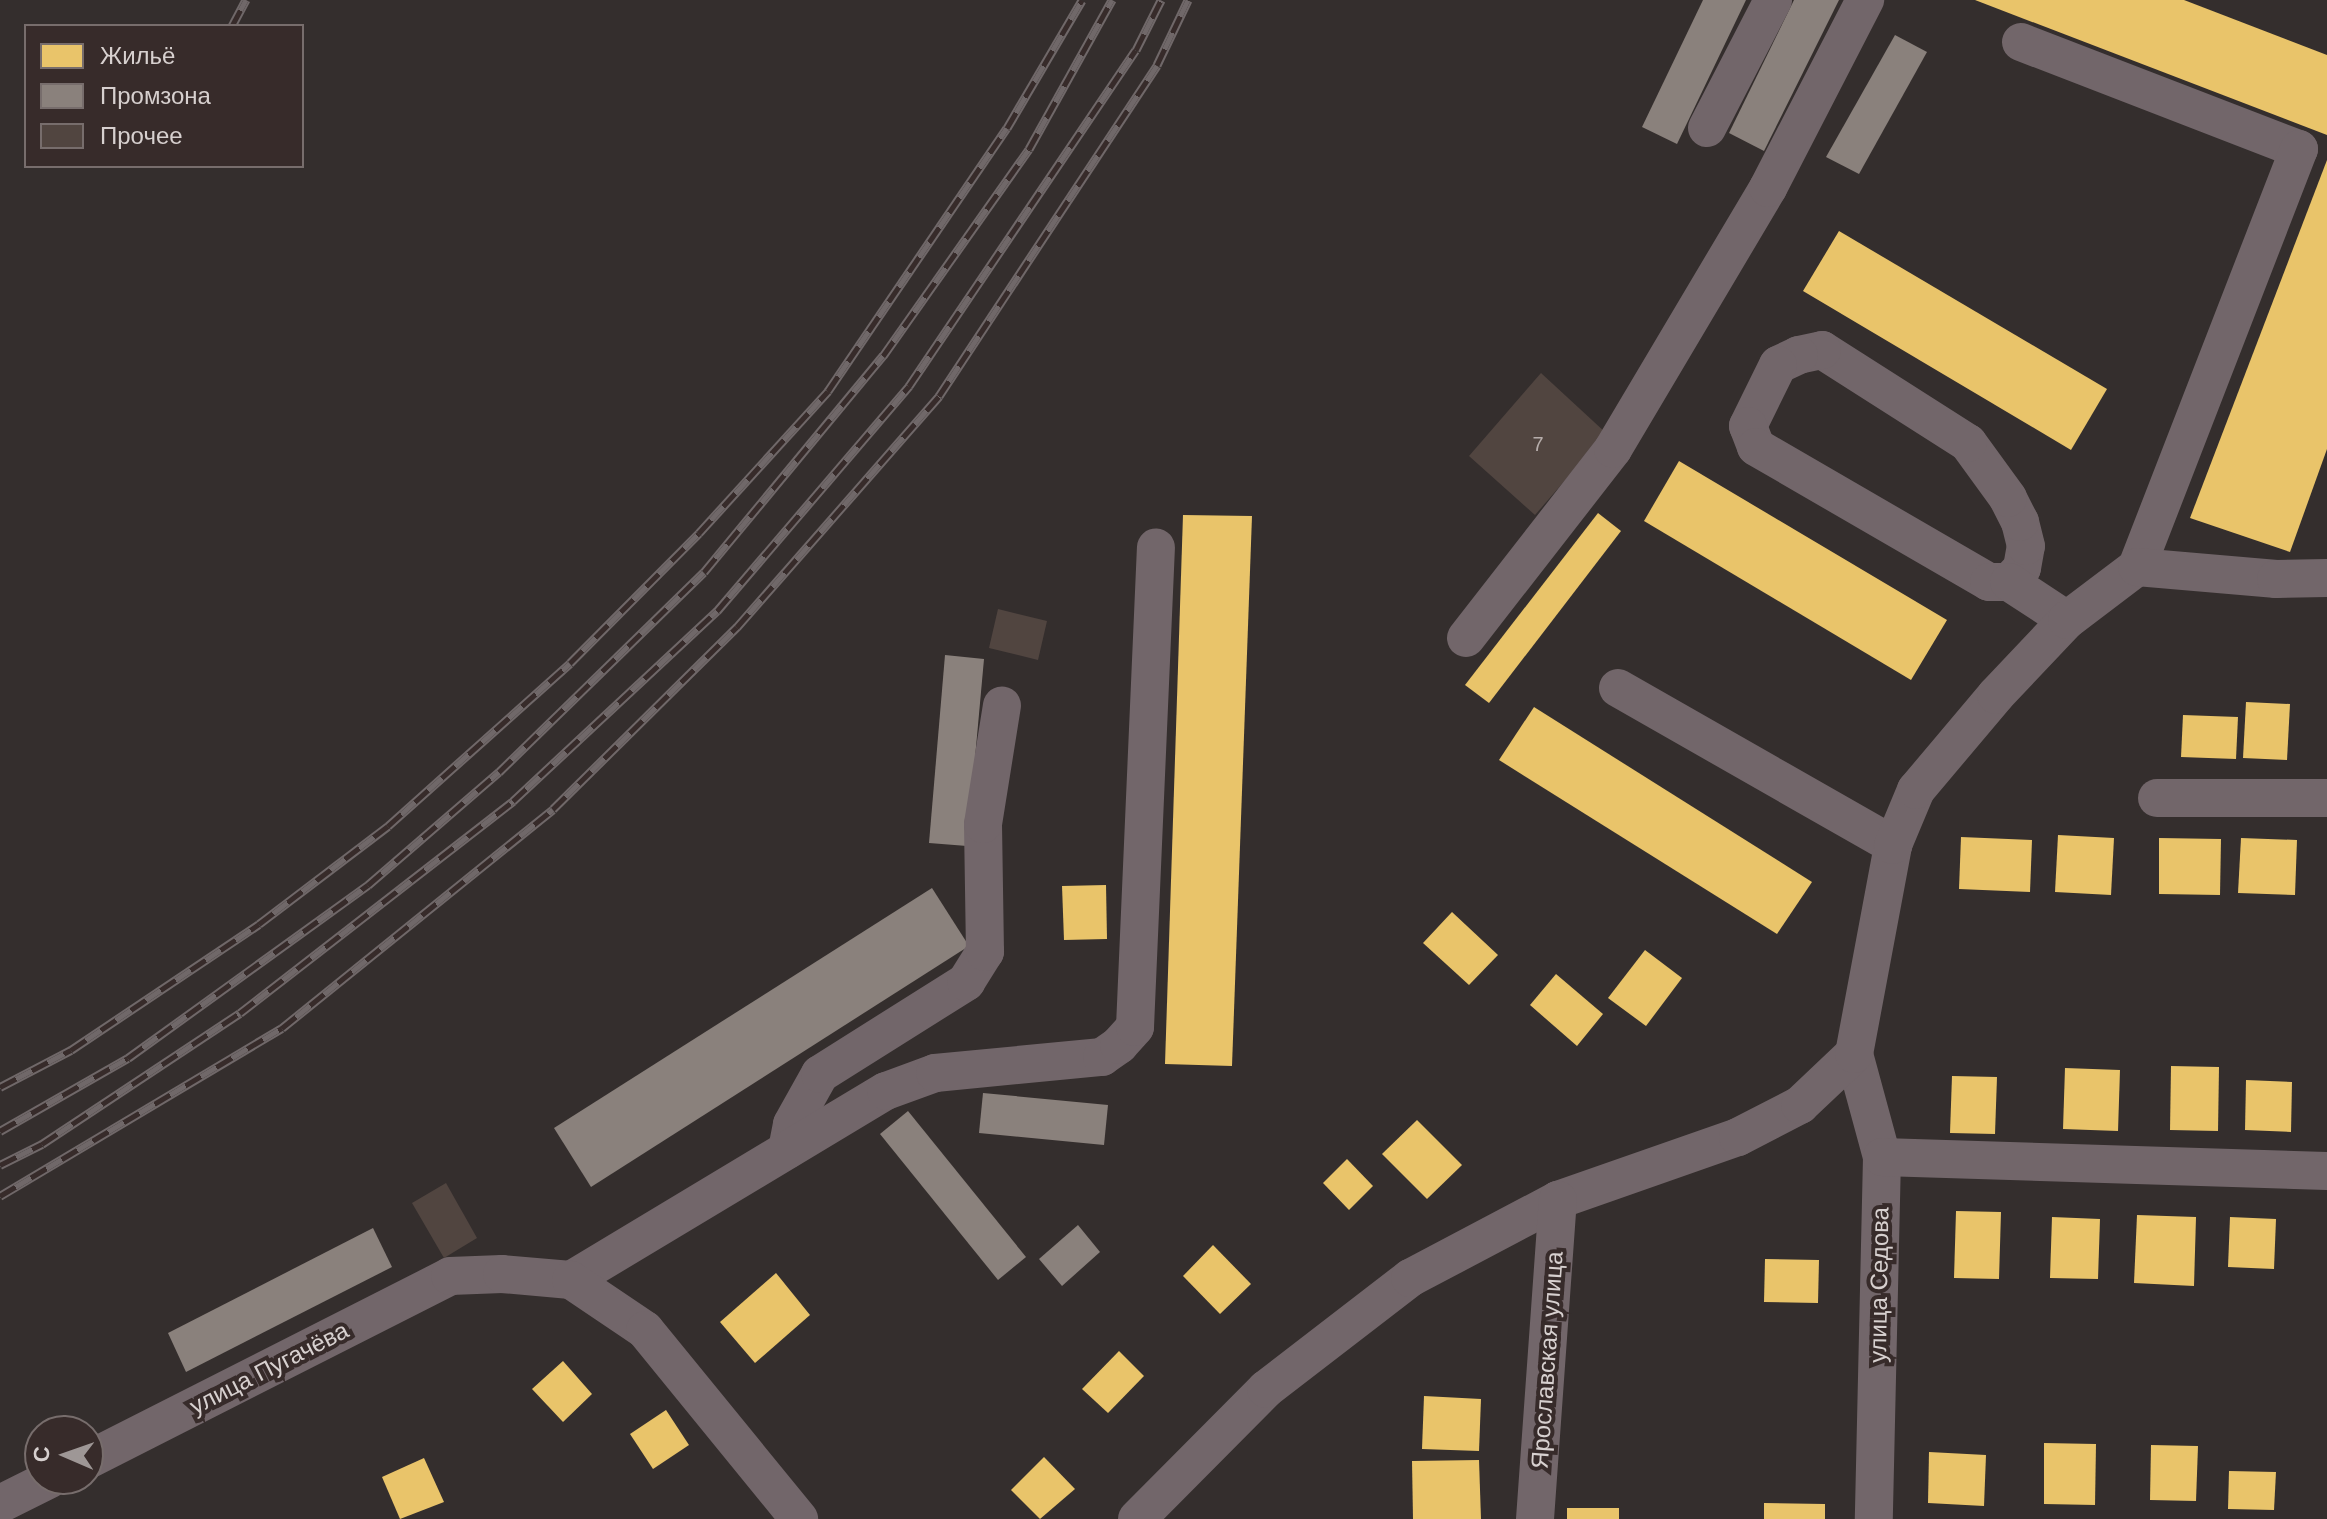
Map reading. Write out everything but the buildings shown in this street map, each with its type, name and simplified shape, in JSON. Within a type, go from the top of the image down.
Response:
[{"type":"street","points":[[1707,128],[1773,0]]},
{"type":"street","points":[[1466,638],[1613,449],[1768,188],[1865,0]]},
{"type":"street","points":[[1137,1519],[1266,1389],[1410,1278],[1558,1200],[1738,1137],[1800,1105],[1854,1054],[1893,845],[1916,790],[1996,695],[2067,620],[2137,567],[2299,149],[2021,42]]},
{"type":"street","points":[[2009,582],[2022,568],[2026,546],[2020,522],[1968,443],[1822,350],[1799,355],[1778,365],[1748,426],[1756,447],[1989,582],[2009,582],[2067,620]]},
{"type":"street","points":[[799,1519],[645,1330],[571,1280],[886,1091],[935,1073],[1102,1057],[1119,1045],[1135,1027],[1156,547]]},
{"type":"street","points":[[2137,567],[2276,579],[2327,578]]},
{"type":"street","points":[[1618,688],[1893,845]]},
{"type":"street","points":[[787,1150],[792,1124],[820,1074],[966,982],[985,952],[983,824],[1002,706]]},
{"type":"street","points":[[2157,798],[2327,798]]},
{"type":"street","name":"улица Седова","points":[[1854,1054],[1882,1157],[1874,1519]]},
{"type":"street","points":[[1882,1157],[2327,1171]]},
{"type":"street","name":"Ярославская улица","points":[[1535,1519],[1558,1200]]},
{"type":"street","name":"улица Пугачёва","points":[[104,1452],[450,1276],[502,1274],[571,1280]]},
{"type":"street","points":[[0,1504],[24,1492]]},
{"type":"railway","points":[[233,24],[246,0]]},
{"type":"railway","points":[[0,1087],[71,1050],[259,924],[388,826],[570,663],[699,533],[828,391],[1007,128],[1082,0]]},
{"type":"railway","points":[[0,1131],[128,1058],[368,885],[499,772],[704,572],[883,356],[1029,149],[1112,0]]},
{"type":"railway","points":[[0,1165],[42,1144],[240,1013],[513,801],[717,611],[909,386],[1136,50],[1161,0]]},
{"type":"railway","points":[[0,1196],[282,1028],[553,809],[737,627],[939,396],[1157,65],[1188,0]]}]
